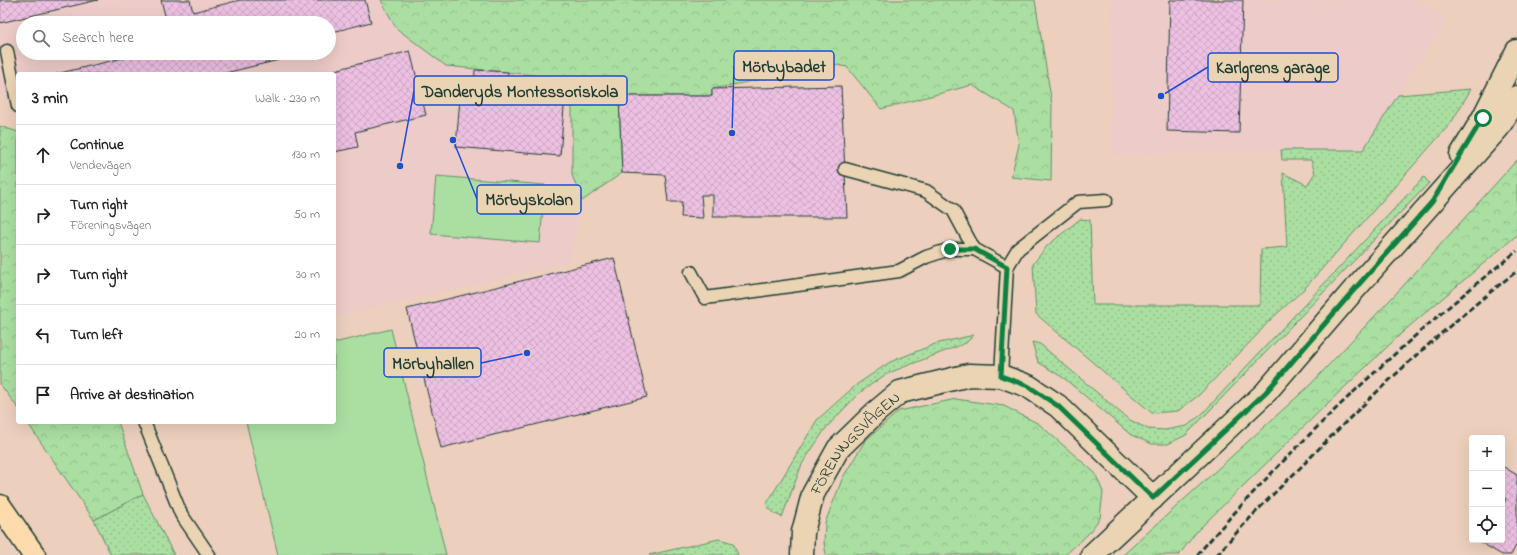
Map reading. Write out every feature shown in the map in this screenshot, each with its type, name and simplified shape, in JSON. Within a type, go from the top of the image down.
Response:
[{"type":"highway","points":[[0,506],[29,550]]},
{"type":"street","points":[[1432,202],[1483,118],[1517,51]]},
{"type":"street","points":[[1092,555],[1266,392],[1352,292],[1498,128],[1517,97]]},
{"type":"street","name":"FÖRENINGSVÄGEN","points":[[802,555],[803,532],[813,494],[838,449],[876,412],[900,392],[969,375],[1001,376],[1028,386],[1058,406],[1153,498]]},
{"type":"lane","points":[[6,51],[16,97]]},
{"type":"lane","points":[[845,169],[926,190],[953,210],[974,249]]},
{"type":"lane","points":[[1001,376],[1007,267],[1018,249],[1078,202],[1106,200]]},
{"type":"lane","points":[[691,272],[705,298],[899,271],[926,257],[950,249],[974,249],[1007,267]]},
{"type":"lane","points":[[145,424],[181,514],[209,555]]},
{"type":"shaded area","points":[[0,0],[381,0],[382,4],[446,66],[572,79],[572,175],[582,201],[569,262],[336,317],[336,72],[16,72],[16,104],[0,93]]},
{"type":"shaded area","points":[[1111,0],[1418,0],[1446,19],[1363,150],[1281,150],[1112,155]]},
{"type":"green space","points":[[381,0],[1035,0],[1052,104],[1051,181],[1011,177],[1019,145],[1014,111],[972,85],[881,109],[847,67],[813,60],[773,77],[712,89],[712,96],[619,96],[622,173],[582,201],[572,175],[572,79],[446,66],[396,28]]},
{"type":"green space","points":[[1471,89],[1451,123],[1304,289],[1268,322],[1199,395],[1178,411],[1152,413],[1036,314],[1033,264],[1047,246],[1080,219],[1090,220],[1093,305],[1260,305],[1261,249],[1287,247],[1283,173],[1307,185],[1315,173],[1311,160],[1282,160],[1281,150],[1363,150],[1398,95]]},
{"type":"green space","points":[[0,126],[16,131],[16,405],[0,384]]},
{"type":"green space","points":[[1517,160],[1517,235],[1405,330],[1197,531],[1179,555],[1123,555],[1309,386],[1403,286]]},
{"type":"green space","points":[[436,176],[545,185],[540,243],[431,234]]},
{"type":"green space","points":[[1424,177],[1429,183],[1186,435],[1168,444],[1152,444],[1131,435],[1065,379],[1038,362],[1032,342],[1040,344],[1128,419],[1148,429],[1165,430],[1187,426],[1202,414]]},
{"type":"green space","points":[[391,329],[446,555],[278,555],[246,424],[336,424],[336,343]]},
{"type":"green space","points":[[974,335],[966,343],[886,374],[858,394],[826,428],[802,464],[782,517],[775,514],[766,505],[817,420],[856,385],[890,362],[935,344]]},
{"type":"green space","points":[[956,399],[1004,406],[1039,424],[1095,473],[1103,492],[1100,518],[1088,534],[1065,555],[826,555],[824,543],[825,523],[843,477],[865,441],[899,411]]},
{"type":"green space","points":[[28,424],[119,424],[143,494],[94,520]]},
{"type":"green space","points":[[143,494],[174,555],[111,555],[94,520]]},
{"type":"green space","points":[[719,539],[733,543],[738,555],[649,555]]},
{"type":"building","points":[[0,0],[98,0],[30,16],[16,16],[16,19],[0,23]]},
{"type":"building","points":[[161,0],[190,0],[193,12],[240,0],[365,0],[371,22],[336,31],[336,16],[165,16]]},
{"type":"building","points":[[1170,0],[1243,0],[1239,133],[1167,131]]},
{"type":"building","points":[[410,51],[426,115],[355,132],[358,147],[336,152],[336,72],[327,72]]},
{"type":"building","points":[[115,60],[279,60],[229,72],[64,72]]},
{"type":"building","points":[[475,70],[508,72],[506,90],[474,87]]},
{"type":"building","points":[[461,86],[565,95],[560,156],[456,147]]},
{"type":"building","points":[[841,86],[847,217],[713,217],[713,195],[701,195],[703,218],[681,217],[682,202],[668,202],[665,175],[622,173],[619,96],[712,96],[712,89]]},
{"type":"building","points":[[614,258],[647,397],[441,448],[407,309]]},
{"type":"building","points":[[1505,468],[1517,475],[1517,544],[1511,555],[1502,555],[1482,543],[1505,543]]},
{"type":"railway","points":[[1197,555],[1271,473],[1310,434],[1432,321],[1517,251]]},
{"type":"railway","points":[[1217,555],[1269,499],[1379,390],[1460,317],[1517,271]]},
{"type":"place","name":"Karlgrens garage","points":[[1161,96]]},
{"type":"place","name":"Mörbybadet","points":[[732,133]]},
{"type":"place","name":"Mörbyskolan","points":[[453,140]]},
{"type":"place","name":"Danderyds Montessoriskola","points":[[400,166]]},
{"type":"place","name":"Mörbyhallen","points":[[527,353]]},
{"type":"route","points":[[950,249],[974,249],[1007,267],[1001,376],[1028,386],[1058,406],[1153,498],[1266,392],[1432,202],[1483,118]]}]
